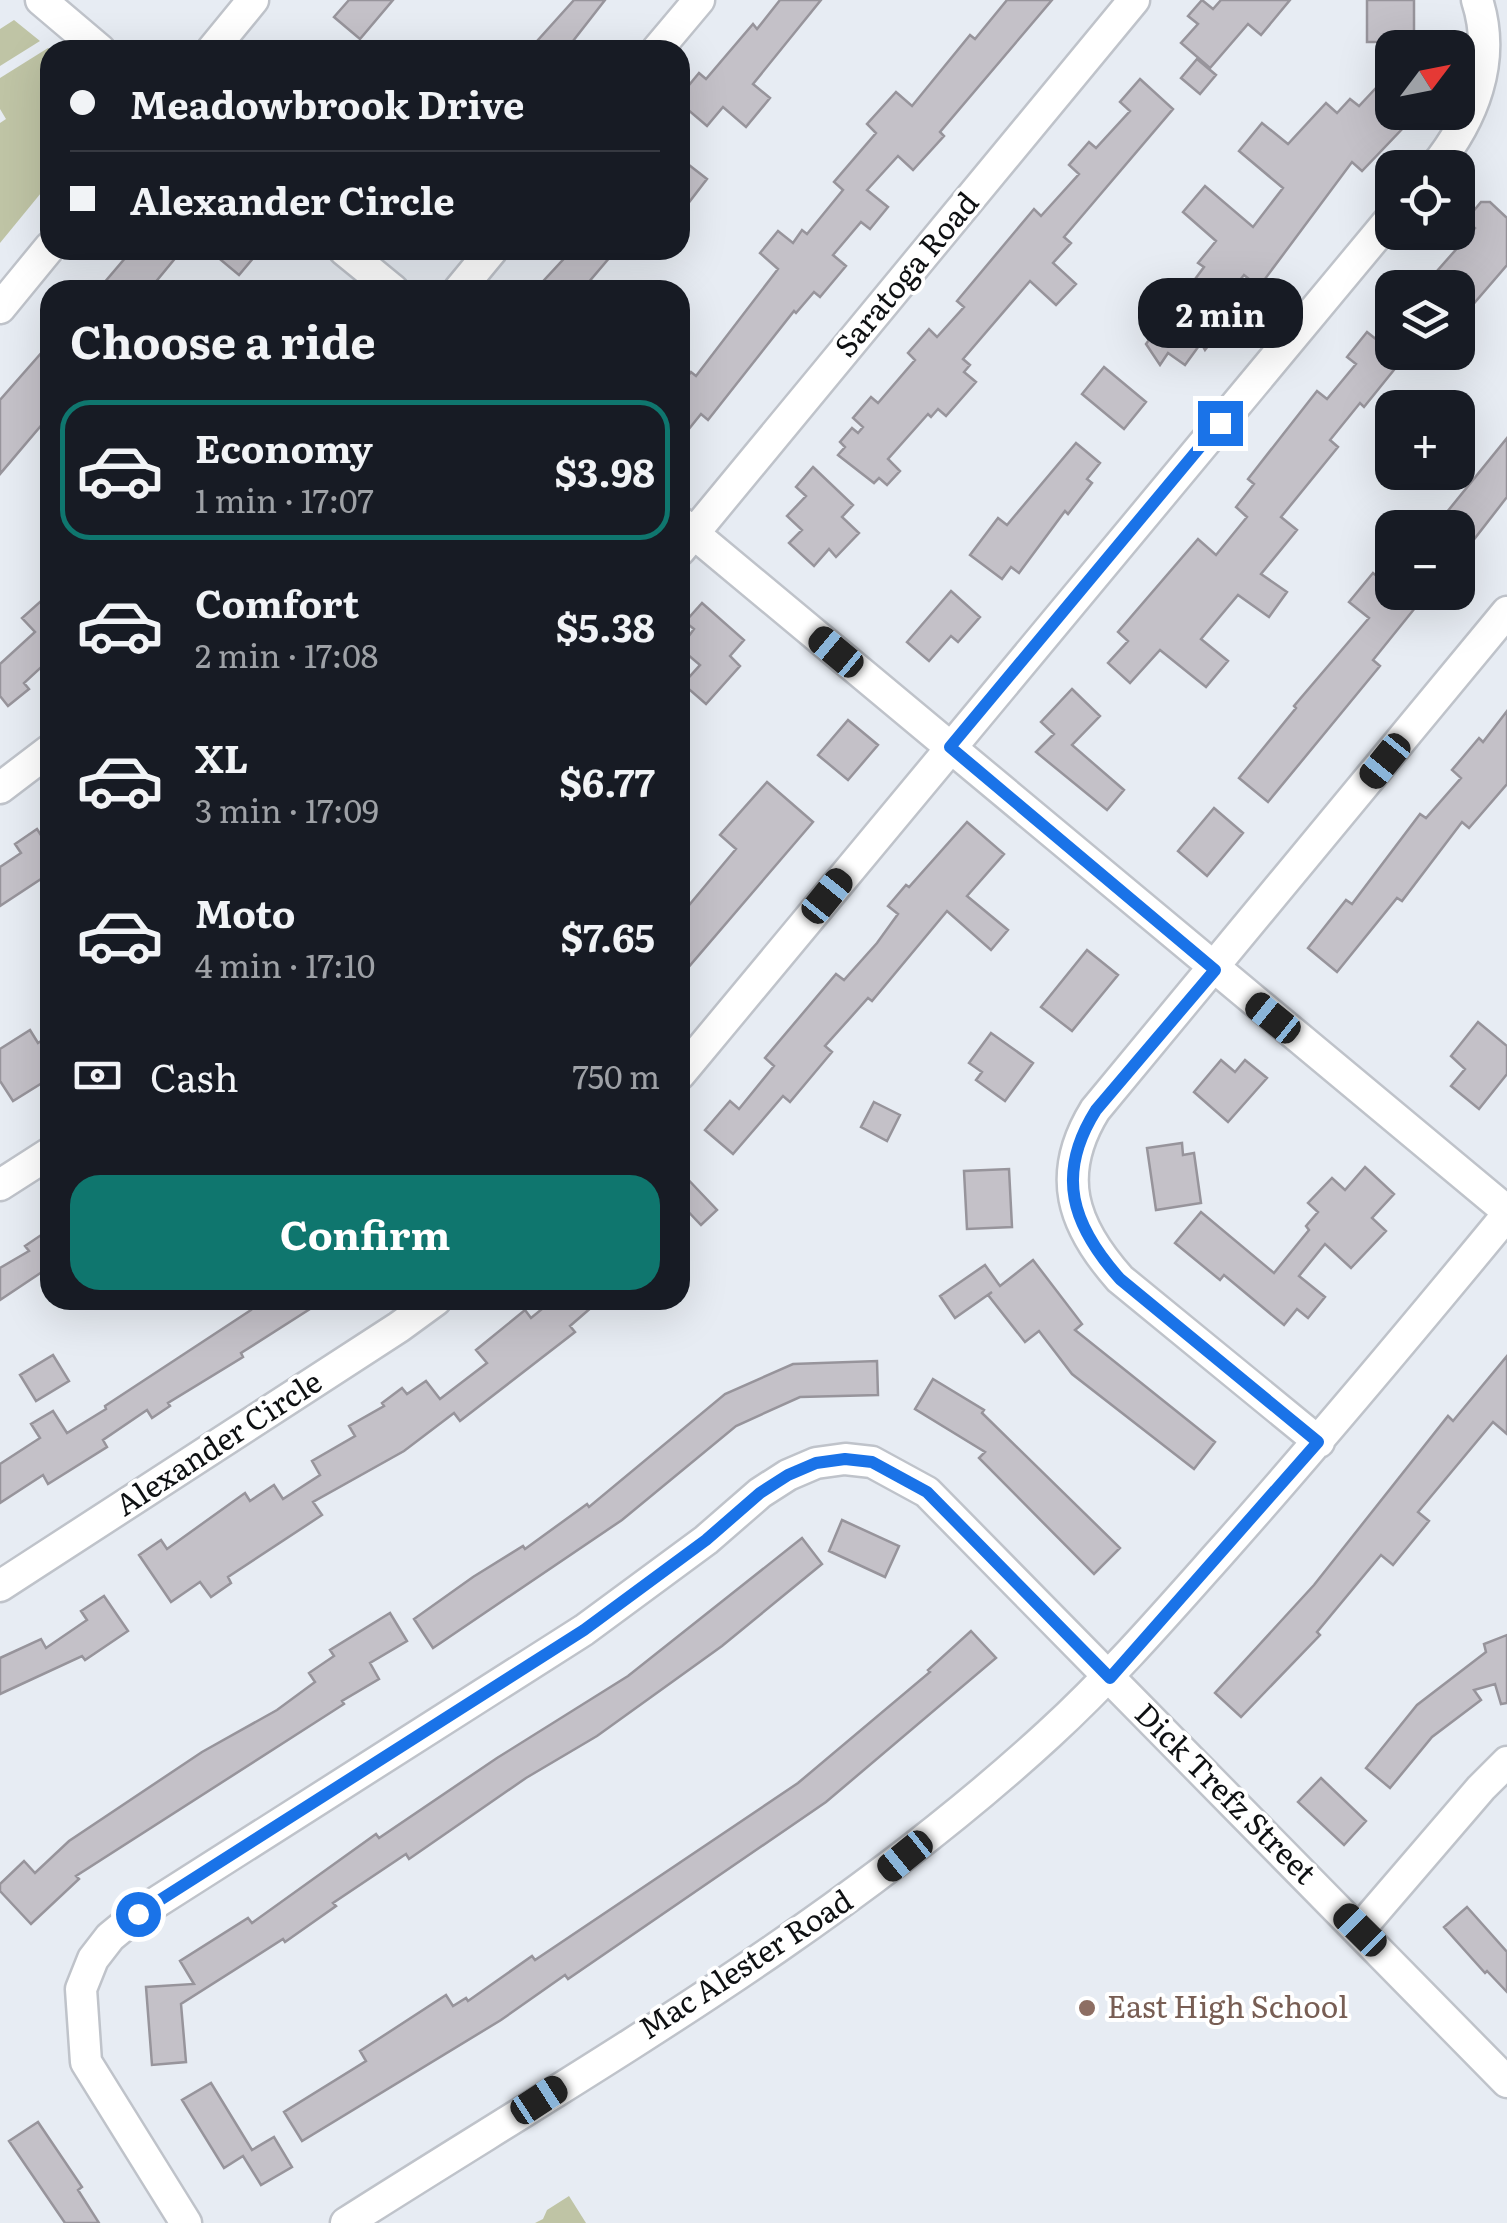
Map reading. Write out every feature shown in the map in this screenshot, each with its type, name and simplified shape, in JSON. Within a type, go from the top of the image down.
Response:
[{"type":"street","points":[[42,0],[88,40]]},
{"type":"street","points":[[220,40],[254,0]]},
{"type":"street","points":[[666,40],[699,0]]},
{"type":"street","name":"Saratoga Road","points":[[690,528],[1134,0]]},
{"type":"street","points":[[1449,150],[1468,117],[1482,80],[1485,48],[1476,0]]},
{"type":"street","points":[[690,1062],[1375,237]]},
{"type":"street","points":[[0,308],[40,259]]},
{"type":"street","points":[[356,260],[381,280]]},
{"type":"street","points":[[467,280],[484,260]]},
{"type":"street","points":[[690,540],[950,747],[1507,1213]]},
{"type":"street","points":[[1318,1442],[1120,1279],[1095,1251],[1079,1216],[1071,1184],[1073,1156],[1082,1130],[1096,1110],[1507,612]]},
{"type":"street","points":[[0,788],[40,758]]},
{"type":"street","points":[[0,1185],[40,1160]]},
{"type":"street","name":"Mac Alester Road","points":[[346,2223],[796,1936],[954,1817],[1110,1678],[1318,1442],[1507,1213]]},
{"type":"street","name":"Alexander Circle","points":[[0,1586],[422,1310]]},
{"type":"street","name":"Dick Trefz Street","points":[[186,2223],[86,2062],[81,1989],[93,1960],[110,1937],[138,1914],[584,1630],[706,1540],[760,1493],[816,1463],[845,1459],[872,1462],[927,1492],[1507,2082]]},
{"type":"street","points":[[1360,1930],[1507,1762]]},
{"type":"green space","points":[[14,20],[40,41],[0,66],[0,29]]},
{"type":"green space","points":[[40,53],[40,194],[0,243],[0,123],[6,119],[0,109],[0,78]]},
{"type":"green space","points":[[569,2196],[586,2223],[535,2223],[543,2219],[547,2210]]},
{"type":"building","points":[[349,0],[393,0],[360,39],[334,17]]},
{"type":"building","points":[[574,0],[605,0],[574,40],[538,40]]},
{"type":"building","points":[[780,0],[821,0],[753,84],[770,98],[746,127],[723,107],[707,126],[690,112],[690,84],[699,73],[706,79],[753,24],[757,29]]},
{"type":"building","points":[[1007,0],[1052,0],[940,132],[944,136],[913,170],[898,156],[867,190],[888,207],[870,229],[861,222],[833,255],[846,266],[820,297],[814,292],[794,311],[708,420],[701,414],[690,428],[690,373],[696,376],[778,269],[760,253],[778,231],[793,243],[802,230],[807,234],[843,190],[834,182],[876,133],[867,124],[896,92],[912,106],[970,35],[975,39]]},
{"type":"building","points":[[1202,0],[1213,9],[1221,0],[1290,0],[1261,35],[1248,24],[1210,68],[1181,43],[1198,24],[1188,16]]},
{"type":"building","points":[[1367,0],[1414,0],[1414,30],[1375,30],[1375,42],[1367,42]]},
{"type":"building","points":[[1197,59],[1216,75],[1200,94],[1181,78]]},
{"type":"building","points":[[1140,79],[1173,109],[1064,237],[1071,243],[1053,263],[1076,284],[1056,305],[1030,281],[963,359],[970,365],[964,372],[976,382],[946,416],[938,409],[931,417],[928,414],[888,459],[900,471],[887,485],[879,478],[874,483],[838,455],[845,447],[840,442],[852,428],[858,433],[863,427],[853,418],[871,397],[878,403],[915,360],[908,353],[929,329],[937,337],[964,307],[957,301],[1034,209],[1041,216],[1079,174],[1069,165],[1089,142],[1096,148],[1130,111],[1120,102]]},
{"type":"building","points":[[1375,89],[1375,130],[1401,130],[1382,150],[1375,150],[1375,157],[1362,171],[1352,162],[1259,287],[1244,275],[1209,319],[1221,329],[1205,350],[1201,343],[1185,365],[1168,353],[1160,365],[1146,344],[1176,303],[1169,292],[1181,298],[1204,267],[1198,263],[1216,241],[1183,212],[1205,186],[1253,227],[1283,188],[1239,151],[1262,123],[1288,144],[1326,103],[1337,113],[1350,99],[1359,106]]},
{"type":"building","points":[[690,166],[707,179],[690,201]]},
{"type":"building","points":[[1481,202],[1490,202],[1507,218],[1507,265],[1475,302],[1475,270],[1438,270],[1456,250],[1475,250],[1475,209]]},
{"type":"building","points":[[124,260],[174,260],[157,280],[106,280]]},
{"type":"building","points":[[221,260],[252,260],[239,275]]},
{"type":"building","points":[[563,260],[608,260],[590,280],[544,280]]},
{"type":"building","points":[[1367,332],[1375,338],[1375,370],[1394,370],[1330,440],[1338,447],[1281,517],[1297,530],[1261,574],[1287,592],[1269,617],[1238,595],[1201,639],[1228,661],[1206,687],[1160,650],[1130,683],[1108,663],[1128,641],[1118,632],[1198,539],[1216,555],[1247,517],[1236,507],[1254,484],[1248,479],[1317,391],[1327,399],[1356,364],[1347,357]]},
{"type":"building","points":[[40,354],[40,427],[0,474],[0,400]]},
{"type":"building","points":[[1104,367],[1146,402],[1124,429],[1082,394]]},
{"type":"building","points":[[1507,438],[1507,497],[1475,538],[1475,510],[1449,510],[1465,490],[1475,490],[1475,477]]},
{"type":"building","points":[[1076,443],[1100,463],[1087,479],[1092,483],[1068,514],[1065,511],[1019,573],[1011,567],[1002,579],[970,555],[998,518],[1007,525]]},
{"type":"building","points":[[813,467],[853,505],[842,517],[859,533],[836,557],[829,549],[814,566],[789,543],[802,530],[787,516],[806,496],[796,487]]},
{"type":"building","points":[[1373,573],[1375,610],[1413,610],[1373,660],[1380,666],[1268,802],[1239,778],[1369,618],[1349,602]]},
{"type":"building","points":[[951,591],[980,617],[958,642],[951,636],[929,661],[907,642]]},
{"type":"building","points":[[40,602],[40,668],[24,683],[29,689],[8,706],[0,696],[0,664],[35,632],[22,618]]},
{"type":"building","points":[[702,603],[744,640],[730,656],[740,666],[706,704],[690,690],[690,676],[700,665],[690,656],[690,634],[694,629],[690,616]]},
{"type":"building","points":[[1072,689],[1100,716],[1072,745],[1124,790],[1107,810],[1036,752],[1054,734],[1041,722]]},
{"type":"building","points":[[1507,711],[1507,784],[1469,828],[1462,822],[1402,901],[1397,898],[1337,972],[1308,948],[1346,900],[1352,904],[1420,814],[1426,818],[1461,778],[1452,770],[1479,738],[1483,742]]},
{"type":"building","points":[[848,720],[878,745],[848,780],[818,755]]},
{"type":"building","points":[[767,782],[813,822],[690,965],[690,904],[736,849],[720,835]]},
{"type":"building","points":[[1214,808],[1243,833],[1207,876],[1178,851]]},
{"type":"building","points":[[967,822],[1004,854],[967,896],[1008,930],[991,950],[947,911],[872,1001],[868,998],[825,1046],[832,1052],[790,1102],[783,1096],[733,1154],[705,1130],[730,1101],[739,1109],[774,1066],[765,1058],[836,974],[844,980],[877,943],[898,914],[888,906]]},
{"type":"building","points":[[37,829],[40,880],[0,906],[0,867],[21,853],[15,844]]},
{"type":"building","points":[[1087,950],[1118,975],[1072,1031],[1041,1007]]},
{"type":"building","points":[[1478,1022],[1507,1046],[1507,1074],[1479,1109],[1451,1086],[1465,1069],[1451,1056]]},
{"type":"building","points":[[30,1030],[40,1042],[40,1084],[13,1101],[0,1081],[0,1049]]},
{"type":"building","points":[[991,1033],[1033,1063],[1005,1101],[976,1080],[982,1072],[969,1063]]},
{"type":"building","points":[[1221,1060],[1235,1072],[1245,1060],[1267,1078],[1228,1122],[1194,1092]]},
{"type":"building","points":[[874,1102],[900,1115],[887,1141],[861,1127]]},
{"type":"building","points":[[1182,1143],[1183,1155],[1194,1153],[1201,1203],[1156,1210],[1147,1148]]},
{"type":"building","points":[[1365,1167],[1394,1194],[1372,1218],[1386,1231],[1351,1268],[1325,1244],[1299,1276],[1325,1297],[1308,1318],[1297,1309],[1284,1325],[1224,1275],[1220,1280],[1175,1243],[1201,1212],[1274,1273],[1309,1230],[1306,1226],[1318,1212],[1308,1203],[1332,1178],[1345,1190]]},
{"type":"building","points":[[1009,1169],[1012,1227],[967,1229],[964,1171]]},
{"type":"building","points":[[690,1182],[717,1210],[701,1225],[690,1213]]},
{"type":"building","points":[[40,1236],[40,1273],[0,1300],[0,1268],[29,1251],[25,1246]]},
{"type":"building","points":[[1033,1260],[1082,1324],[1075,1330],[1215,1442],[1194,1469],[1072,1374],[1039,1331],[1025,1342],[988,1295],[992,1292],[955,1318],[940,1296],[985,1265],[1000,1286]]},
{"type":"building","points":[[251,1310],[308,1310],[241,1353],[243,1357],[168,1403],[170,1406],[152,1418],[147,1410],[103,1440],[107,1447],[48,1484],[43,1475],[0,1503],[0,1464],[40,1438],[31,1424],[53,1411],[67,1433],[106,1409],[105,1406]]},
{"type":"building","points":[[525,1310],[531,1318],[541,1310],[588,1310],[570,1326],[575,1332],[460,1421],[454,1413],[404,1451],[313,1502],[322,1515],[228,1577],[231,1583],[211,1597],[200,1582],[171,1602],[139,1555],[161,1540],[167,1549],[245,1493],[250,1501],[274,1485],[283,1499],[320,1475],[312,1461],[355,1436],[349,1426],[384,1406],[382,1403],[402,1388],[407,1394],[426,1381],[440,1399],[487,1363],[476,1350]]},
{"type":"building","points":[[53,1355],[69,1381],[36,1401],[20,1375]]},
{"type":"building","points":[[1507,1356],[1507,1434],[1493,1422],[1418,1512],[1429,1521],[1393,1565],[1381,1555],[1317,1632],[1320,1635],[1241,1717],[1215,1693],[1314,1585],[1448,1416],[1453,1421]]},
{"type":"building","points":[[877,1361],[878,1395],[800,1397],[736,1426],[622,1520],[433,1648],[414,1619],[473,1577],[523,1546],[525,1549],[587,1504],[589,1507],[725,1394],[793,1364]]},
{"type":"building","points":[[933,1379],[984,1410],[982,1413],[1120,1548],[1094,1574],[979,1458],[985,1452],[915,1409]]},
{"type":"building","points":[[842,1520],[899,1546],[885,1577],[829,1551]]},
{"type":"building","points":[[802,1538],[822,1564],[722,1646],[597,1736],[526,1778],[409,1859],[406,1854],[333,1903],[336,1906],[285,1942],[283,1939],[181,2004],[186,2062],[152,2065],[146,1987],[194,1984],[180,1961],[248,1918],[252,1923],[376,1834],[379,1838],[628,1676]]},
{"type":"building","points":[[104,1596],[128,1631],[85,1660],[82,1656],[0,1694],[0,1658],[41,1639],[46,1648],[87,1620],[81,1611]]},
{"type":"building","points":[[390,1613],[407,1641],[370,1663],[379,1679],[342,1701],[344,1704],[76,1876],[79,1879],[31,1924],[0,1891],[0,1884],[24,1861],[35,1873],[69,1841],[202,1752],[277,1710],[315,1682],[309,1673],[334,1656],[330,1650]]},
{"type":"building","points":[[971,1631],[996,1658],[826,1802],[568,1979],[565,1975],[501,2020],[302,2141],[284,2112],[366,2061],[360,2051],[446,1995],[453,2006],[466,1998],[468,2001],[798,1783],[930,1672]]},
{"type":"building","points":[[1507,1635],[1507,1703],[1501,1704],[1495,1684],[1474,1690],[1481,1700],[1432,1737],[1390,1788],[1366,1768],[1417,1705],[1486,1652],[1484,1644]]},
{"type":"building","points":[[1321,1778],[1366,1821],[1344,1845],[1298,1802]]},
{"type":"building","points":[[1467,1907],[1507,1952],[1507,1992],[1444,1927]]},
{"type":"building","points":[[211,2083],[252,2150],[274,2137],[292,2167],[261,2185],[243,2156],[224,2168],[182,2100]]},
{"type":"building","points":[[38,2122],[82,2187],[78,2190],[99,2223],[65,2223],[9,2141]]},
{"type":"place","name":"East High School","points":[[1087,2008]]},
{"type":"route","points":[[138,1914],[584,1630],[706,1540],[760,1493],[816,1463],[845,1459],[872,1462],[927,1492],[1110,1678],[1318,1442],[1120,1279],[1095,1251],[1079,1216],[1071,1184],[1073,1156],[1082,1130],[1215,970],[950,747],[1220,423]]}]
